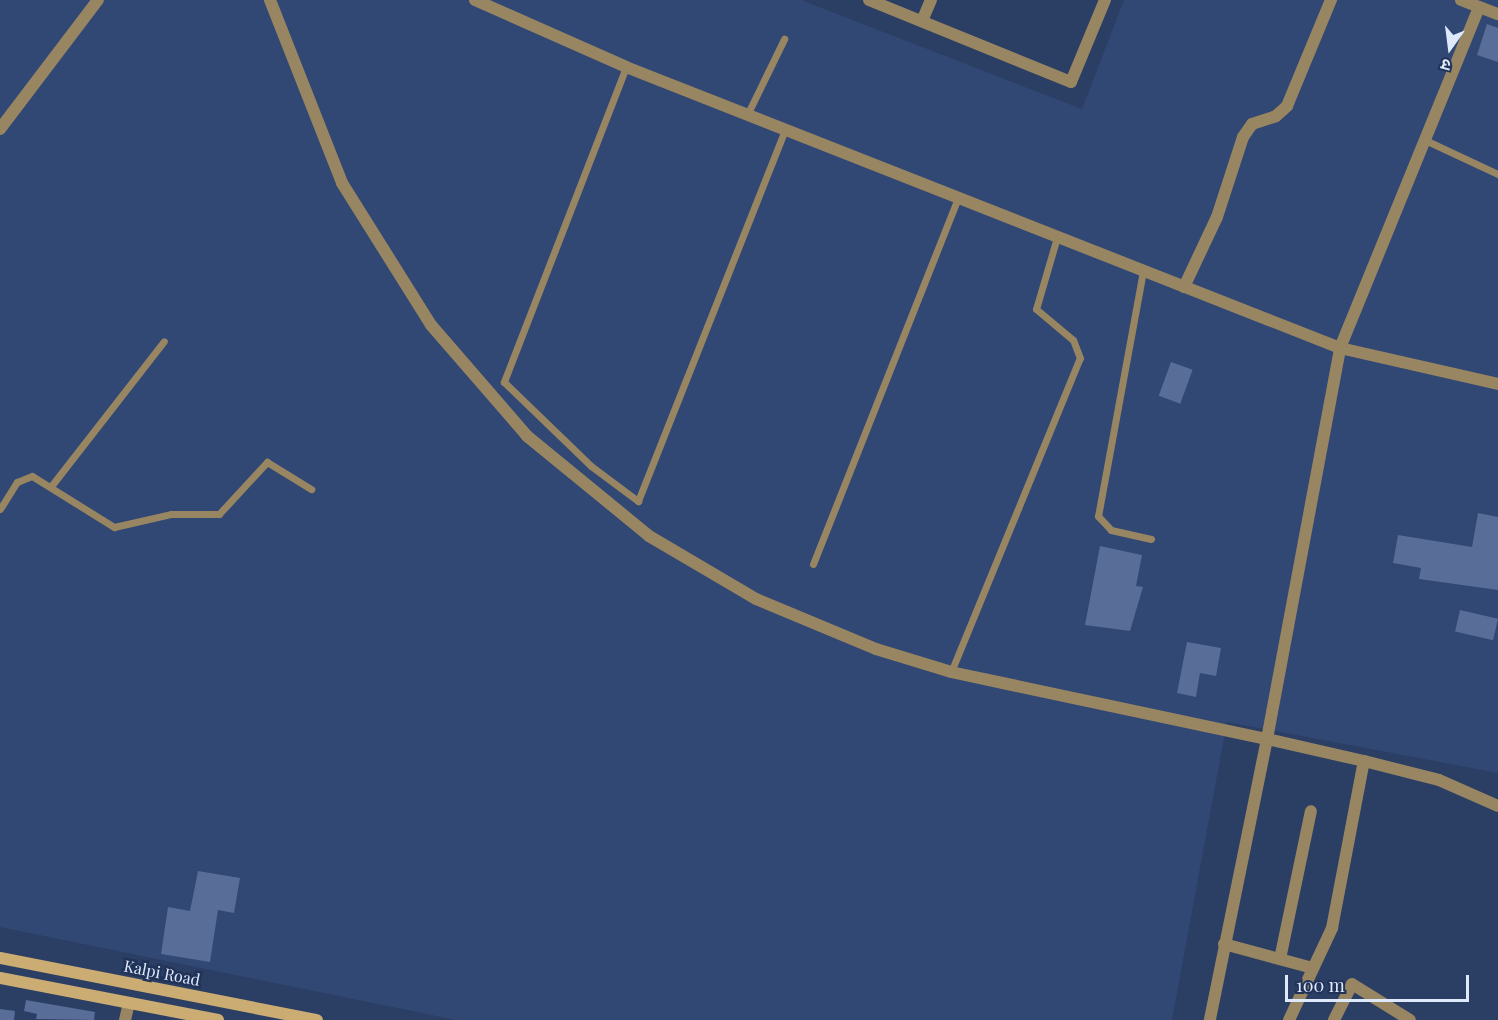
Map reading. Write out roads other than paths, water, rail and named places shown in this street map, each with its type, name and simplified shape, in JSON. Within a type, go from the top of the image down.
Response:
[{"type":"main road","name":"Kalpi Road","points":[[0,958],[317,1020]]},
{"type":"main road","points":[[0,978],[218,1020]]},
{"type":"street","points":[[0,129],[98,0]]},
{"type":"street","points":[[270,0],[342,183],[377,245],[431,325],[527,436],[640,530],[707,572],[816,627],[951,672],[1364,761],[1439,780],[1498,806]]},
{"type":"street","points":[[475,0],[626,67],[1340,348],[1498,384]]},
{"type":"street","points":[[870,0],[1071,82],[1105,0]]},
{"type":"street","points":[[922,21],[931,0]]},
{"type":"street","points":[[1184,287],[1217,217],[1243,137],[1252,124],[1276,116],[1287,106],[1331,0]]},
{"type":"street","points":[[1461,0],[1498,14]]},
{"type":"street","points":[[1210,1020],[1267,739],[1340,348],[1479,7]]},
{"type":"street","points":[[1288,1020],[1310,967],[1332,928],[1364,761]]},
{"type":"street","points":[[1280,959],[1311,811]]},
{"type":"street","points":[[1224,944],[1310,967]]},
{"type":"street","points":[[1334,1020],[1352,984],[1410,1020]]},
{"type":"street","points":[[125,1020],[129,1003]]},
{"type":"lane","points":[[747,115],[784,39]]},
{"type":"lane","points":[[626,67],[504,382],[591,466],[638,501],[785,130]]},
{"type":"lane","points":[[1425,140],[1498,174]]},
{"type":"lane","points":[[813,564],[958,198]]},
{"type":"lane","points":[[951,672],[1080,358],[1073,340],[1035,309],[1057,237]]},
{"type":"lane","points":[[1143,271],[1098,516],[1111,530],[1151,539]]},
{"type":"lane","points":[[52,485],[164,341]]},
{"type":"lane","points":[[0,509],[24,477],[43,478],[114,527],[171,514],[219,514],[267,462],[311,489]]}]
